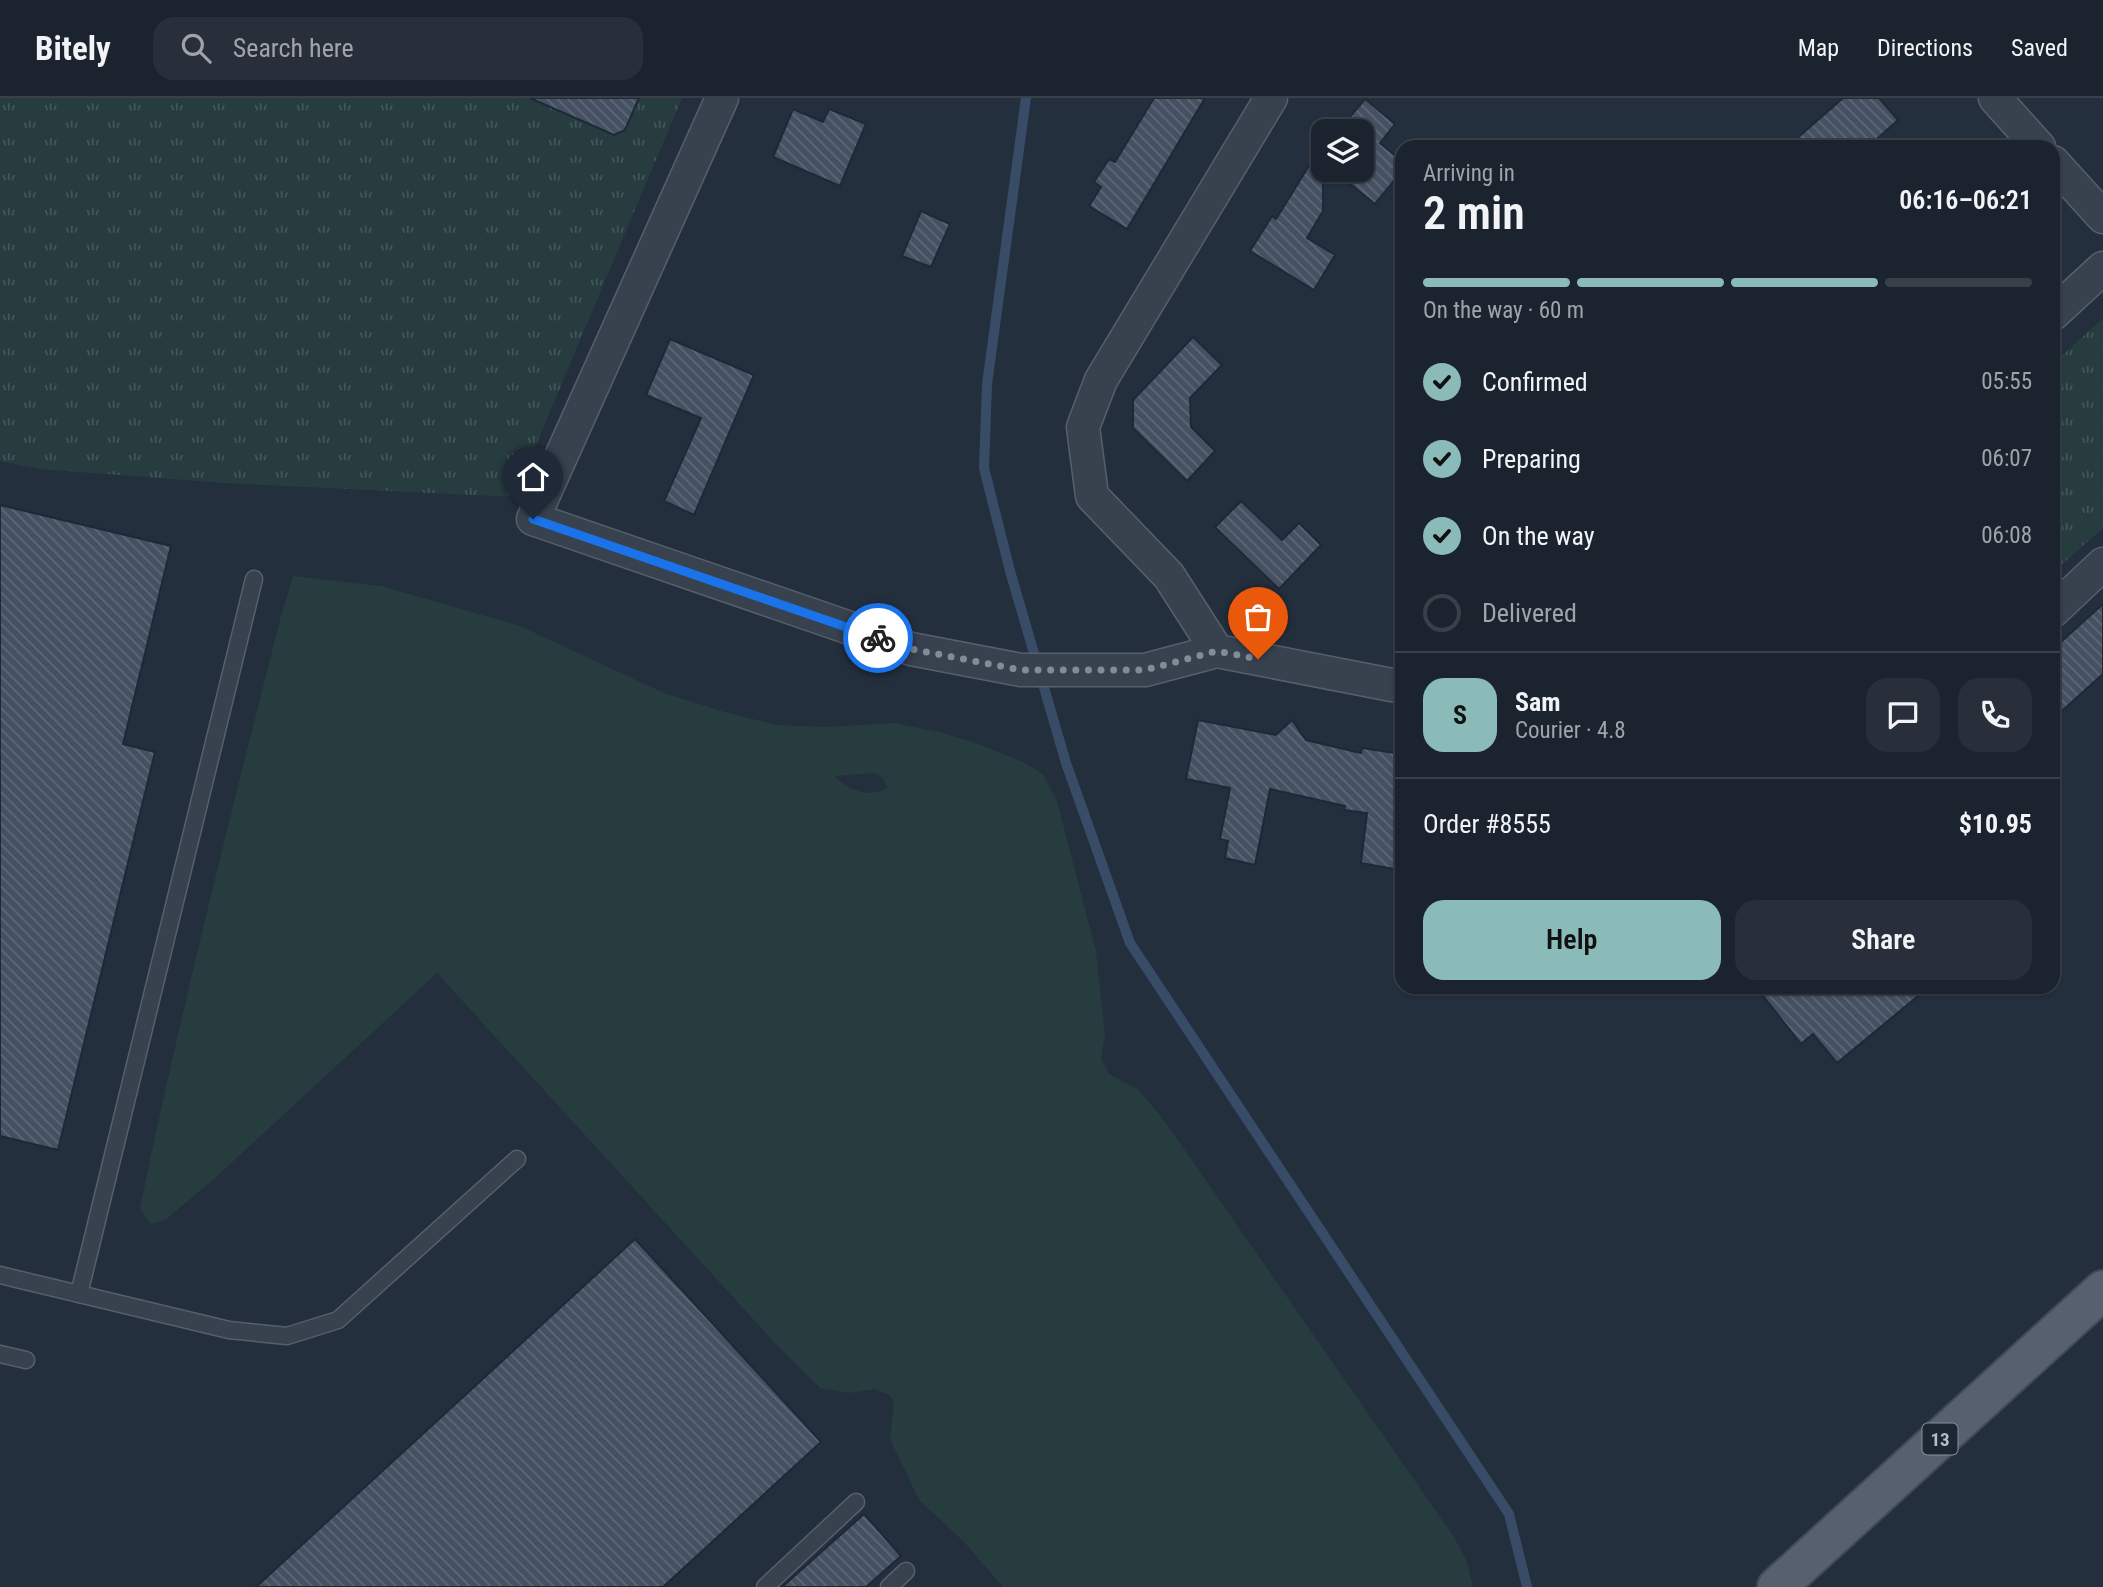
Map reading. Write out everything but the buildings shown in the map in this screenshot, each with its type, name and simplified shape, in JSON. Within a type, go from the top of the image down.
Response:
[{"type":"main road","name":"13","points":[[1777,1587],[2103,1290]]},
{"type":"street","points":[[722,98],[533,519],[911,649],[1021,670],[1145,670],[1217,651],[1395,686]]},
{"type":"street","points":[[1217,651],[1169,576],[1092,496],[1083,427],[1101,380],[1271,98]]},
{"type":"street","points":[[1995,98],[2033,140]]},
{"type":"street","points":[[2060,170],[2103,217]]},
{"type":"street","points":[[2060,308],[2103,268]]},
{"type":"street","points":[[2060,604],[2103,564]]},
{"type":"lane","points":[[79,1294],[254,579]]},
{"type":"lane","points":[[0,1275],[229,1330],[287,1336],[338,1320],[517,1159]]},
{"type":"lane","points":[[0,1354],[26,1360]]},
{"type":"lane","points":[[765,1587],[856,1502]]},
{"type":"lane","points":[[889,1587],[906,1571]]},
{"type":"green space","points":[[0,98],[682,98],[514,497],[224,483],[40,469],[0,461]]},
{"type":"green space","points":[[2103,318],[2103,528],[2060,566],[2060,358]]},
{"type":"green space","points":[[293,576],[381,586],[520,626],[664,693],[728,713],[777,725],[823,727],[894,723],[976,743],[1023,762],[1043,774],[1057,801],[1096,951],[1105,1034],[1101,1058],[1109,1074],[1139,1090],[1166,1123],[1454,1537],[1466,1559],[1473,1587],[1003,1587],[964,1542],[919,1500],[890,1439],[894,1403],[890,1395],[875,1389],[848,1393],[820,1388],[775,1343],[437,973],[213,1180],[165,1220],[151,1224],[140,1208],[207,911]],"holes":[[[875,773],[883,778],[887,788],[866,793],[852,789],[834,776]]]},
{"type":"waterway","points":[[1026,98],[987,384],[984,468],[1010,571],[1066,763],[1130,943],[1509,1514],[1527,1587]]},
{"type":"way so far","points":[[878,638],[911,649],[1021,670],[1145,670],[1217,651],[1258,659]]},
{"type":"route","points":[[533,519],[878,638]]}]
